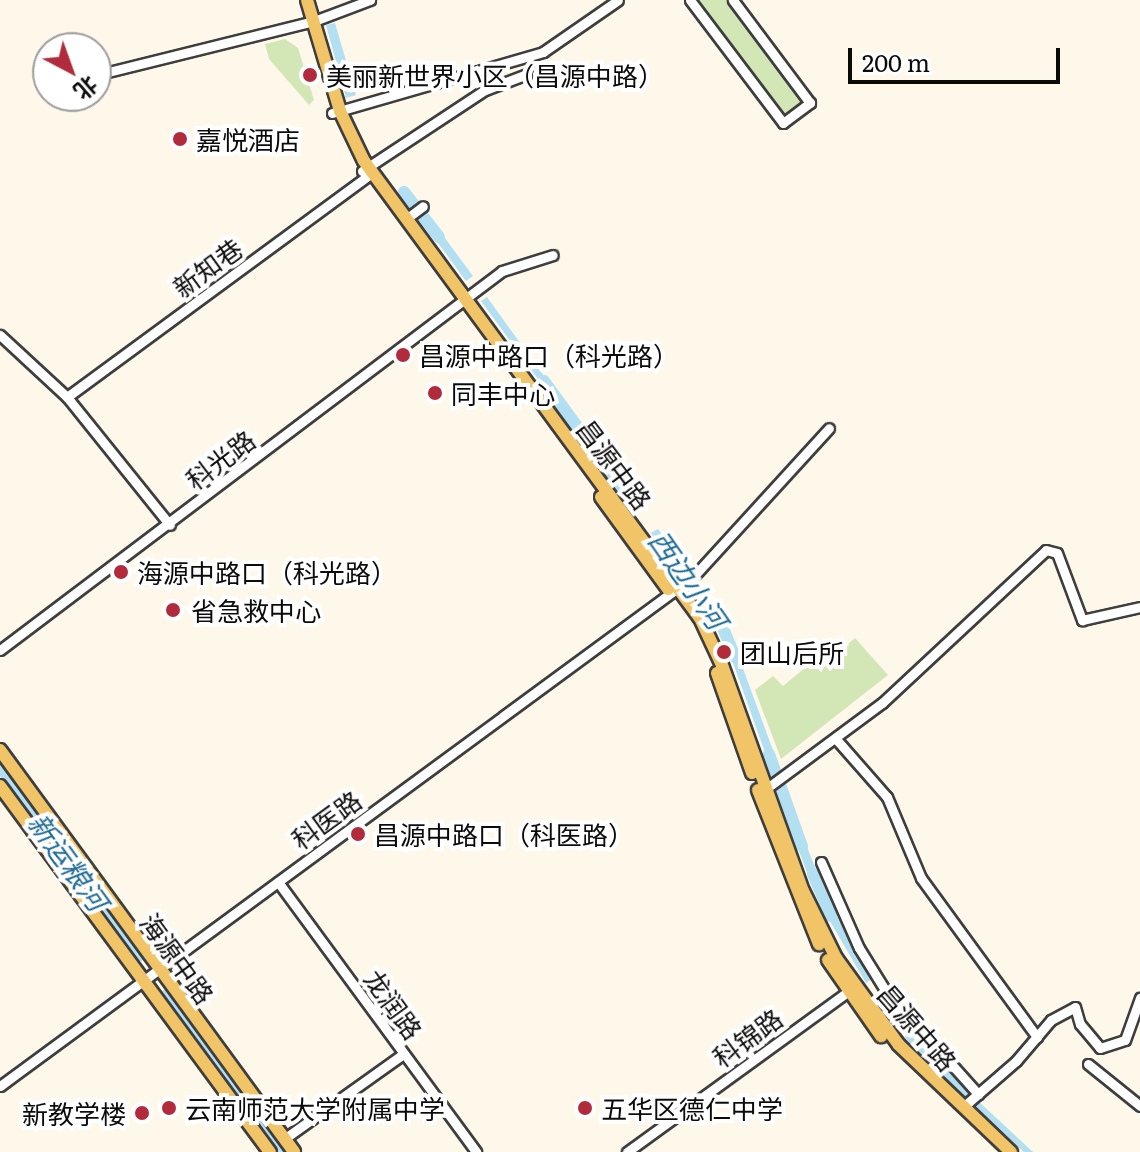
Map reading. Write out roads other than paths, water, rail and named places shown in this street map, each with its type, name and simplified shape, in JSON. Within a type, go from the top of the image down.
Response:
[{"type":"main road","name":"昌源中路","points":[[299,0],[313,21]]},
{"type":"main road","name":"昌源中路","points":[[307,0],[340,111],[367,172],[674,591],[707,650],[803,891],[850,989],[913,1072],[999,1152]]},
{"type":"main road","name":"昌源中路","points":[[367,172],[408,218],[462,303]]},
{"type":"main road","name":"海源中路","points":[[0,750],[294,1152]]},
{"type":"main road","name":"海源中路","points":[[0,786],[270,1152]]},
{"type":"main road","name":"昌源中路","points":[[850,989],[899,1045],[1011,1152]]},
{"type":"street","points":[[112,71],[337,15],[370,0]]},
{"type":"street","points":[[340,111],[543,52],[618,0]]},
{"type":"street","points":[[690,0],[783,123],[810,103],[733,0]]},
{"type":"street","name":"新知巷","points":[[67,397],[383,157],[485,90],[527,74]]},
{"type":"street","points":[[408,218],[423,206]]},
{"type":"street","name":"科光路","points":[[0,650],[170,525],[482,287],[516,264],[553,255]]},
{"type":"street","points":[[0,335],[67,397],[170,525]]},
{"type":"street","name":"科医路","points":[[0,1086],[694,576],[829,428]]},
{"type":"street","points":[[763,791],[785,778],[893,694],[1046,550],[1057,553],[1082,620],[1140,607]]},
{"type":"street","points":[[836,739],[887,797],[921,878],[1037,1037]]},
{"type":"street","points":[[821,862],[859,948],[885,990],[978,1094]]},
{"type":"street","name":"龙润路","points":[[278,882],[476,1152]]},
{"type":"street","name":"科锦路","points":[[627,1152],[850,989]]},
{"type":"street","points":[[963,1107],[1051,1020],[1075,1007],[1080,1024],[1100,1048],[1125,1040],[1140,998]]},
{"type":"street","points":[[284,1139],[403,1054]]},
{"type":"street","points":[[1088,1064],[1140,1106]]},
{"type":"water","points":[[335,23],[356,95],[346,98],[326,25]]},
{"type":"water","points":[[433,222],[473,276],[466,281],[427,228]]},
{"type":"water","points":[[487,297],[554,390],[549,394],[481,301]]},
{"type":"water","points":[[658,529],[690,571],[683,577],[651,533]]},
{"type":"water","points":[[734,644],[778,764],[771,769],[727,646]]},
{"type":"water","points":[[801,832],[823,887],[814,891],[793,835]]},
{"type":"water","points":[[829,902],[872,979],[866,983],[821,906]]},
{"type":"water","points":[[977,1100],[1033,1152],[1024,1152],[973,1104]]},
{"type":"waterway","name":"西边小河","points":[[404,192],[439,237]]},
{"type":"waterway","name":"西边小河","points":[[544,381],[630,499]]},
{"type":"waterway","name":"西边小河","points":[[718,616],[735,657]]},
{"type":"waterway","name":"西边小河","points":[[769,754],[802,846]]},
{"type":"waterway","name":"新运粮河","points":[[0,766],[139,956]]},
{"type":"waterway","name":"西边小河","points":[[813,874],[831,916]]},
{"type":"waterway","name":"新运粮河","points":[[167,995],[282,1152]]},
{"type":"waterway","name":"西边小河","points":[[911,1035],[963,1091]]},
{"type":"place","name":"美丽新世界小区（昌源中路）","points":[[310,75]]},
{"type":"place","name":"嘉悦酒店","points":[[180,139]]},
{"type":"place","name":"昌源中路口（科光路）","points":[[403,355]]},
{"type":"place","name":"同丰中心","points":[[435,393]]},
{"type":"place","name":"海源中路口（科光路）","points":[[121,572]]},
{"type":"place","name":"省急救中心","points":[[173,610]]},
{"type":"place","name":"团山后所","points":[[724,652]]},
{"type":"place","name":"昌源中路口（科医路）","points":[[358,834]]},
{"type":"place","name":"云南师范大学附属中学","points":[[169,1108]]},
{"type":"place","name":"五华区德仁中学","points":[[585,1108]]},
{"type":"place","name":"新教学楼","points":[[142,1113]]}]
